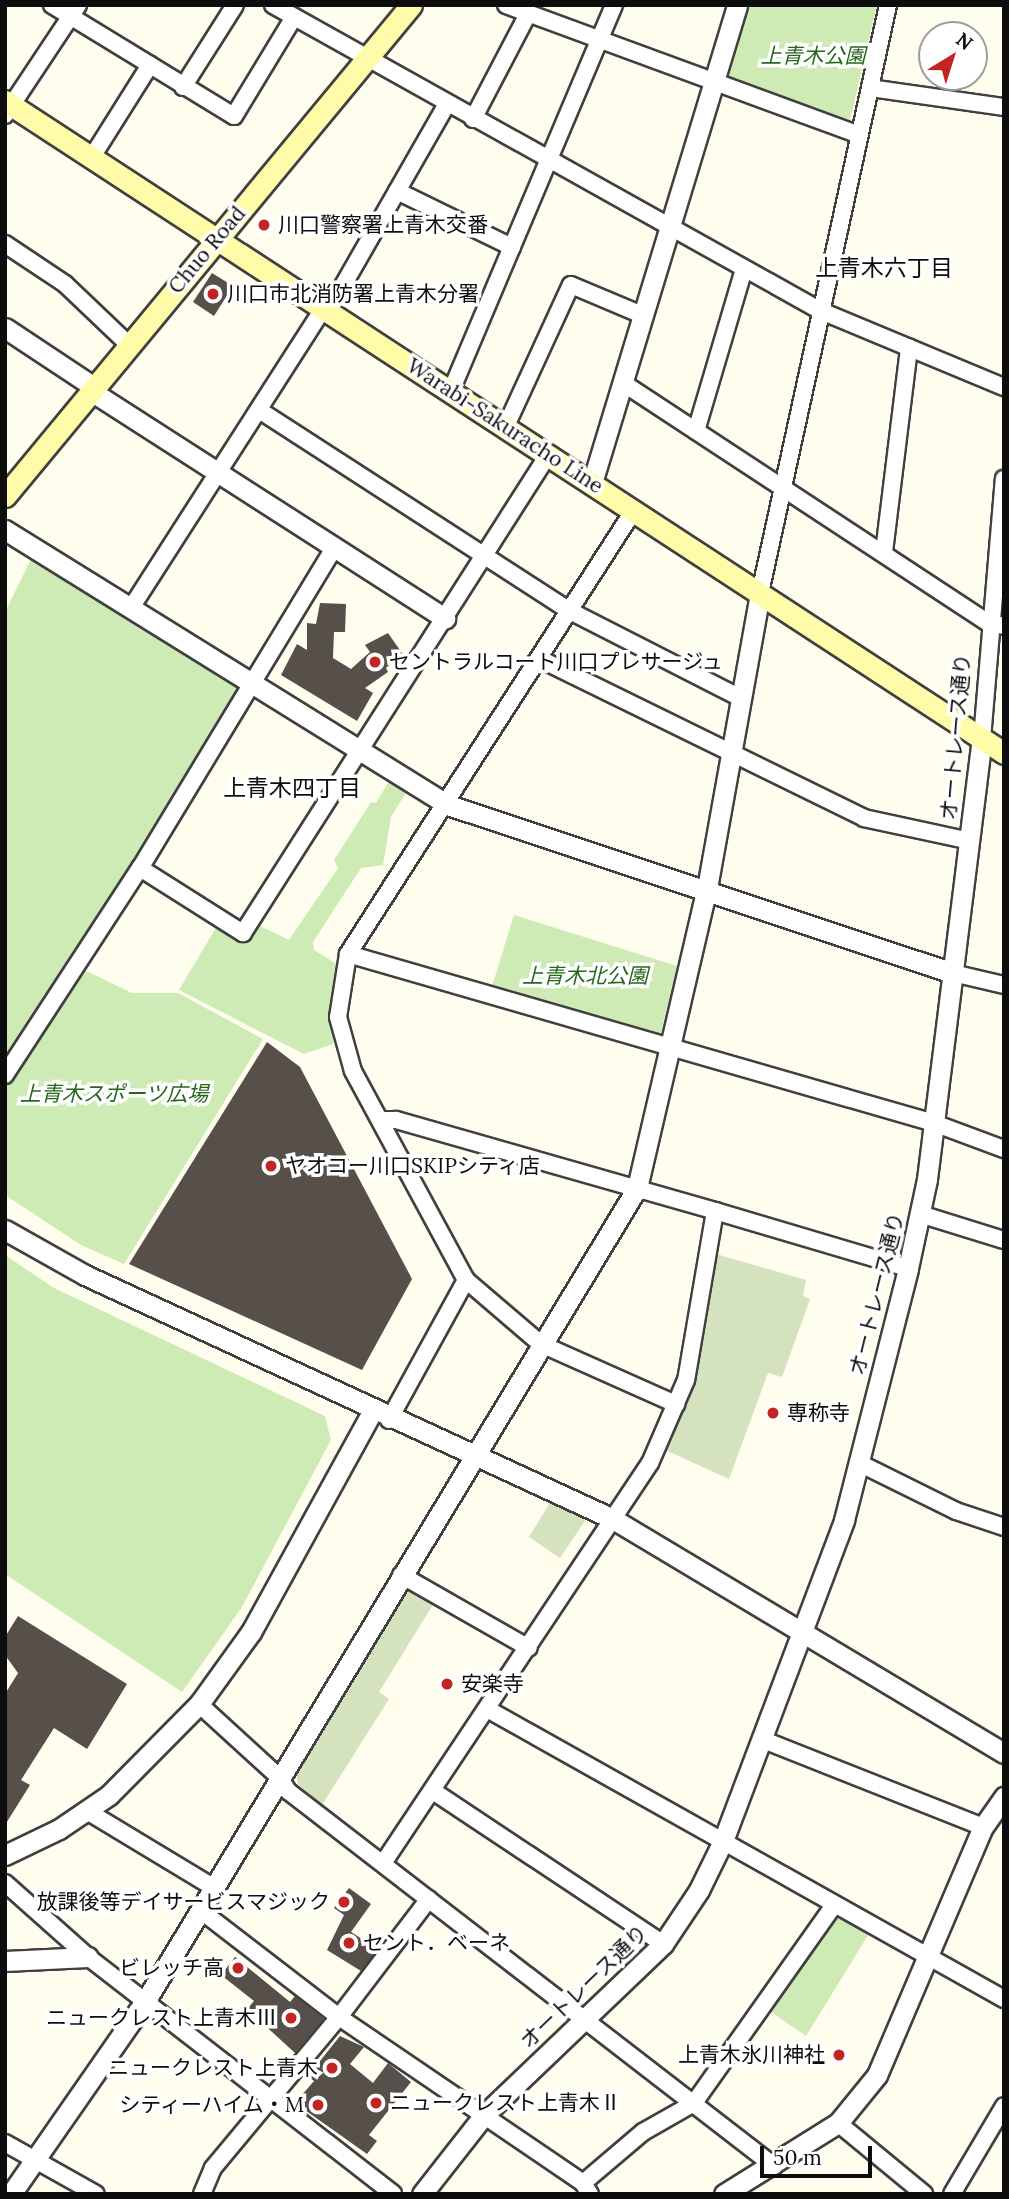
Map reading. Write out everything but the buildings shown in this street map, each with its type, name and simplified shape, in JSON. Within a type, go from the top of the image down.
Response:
[{"type":"main road","name":"Chuo Road","points":[[5,496],[411,5]]},
{"type":"main road","name":"Warabi-Sakuracho Line","points":[[7,107],[92,157],[327,309],[1004,753]]},
{"type":"street","points":[[52,5],[74,11],[183,87],[234,116],[294,17]]},
{"type":"street","points":[[183,87],[235,5]]},
{"type":"street","points":[[273,5],[668,228],[821,311],[1004,387]]},
{"type":"street","points":[[506,5],[859,135]]},
{"type":"street","points":[[451,391],[614,5]]},
{"type":"street","points":[[592,483],[737,5]]},
{"type":"street","points":[[11,2194],[146,2000],[473,1455],[637,1188],[707,888],[760,593],[888,5]]},
{"type":"street","points":[[7,107],[74,11]]},
{"type":"street","points":[[473,119],[528,14]]},
{"type":"street","points":[[92,157],[150,65]]},
{"type":"street","points":[[870,88],[1004,107]]},
{"type":"street","points":[[131,608],[217,472],[327,309],[447,104]]},
{"type":"street","points":[[397,191],[512,247]]},
{"type":"street","points":[[5,244],[65,284],[128,344]]},
{"type":"street","points":[[696,430],[744,269]]},
{"type":"street","points":[[506,426],[571,285],[642,315]]},
{"type":"street","points":[[5,328],[217,472],[445,618]]},
{"type":"street","points":[[884,552],[909,348]]},
{"type":"street","points":[[623,383],[996,624]]},
{"type":"street","points":[[259,410],[570,611],[741,698]]},
{"type":"street","points":[[140,869],[243,933],[548,455]]},
{"type":"street","name":"オートレース通り","points":[[422,2194],[484,2115],[663,1944],[699,1890],[723,1840],[802,1633],[859,1463],[920,1214],[934,1124],[996,624],[1004,479]]},
{"type":"street","points":[[634,510],[448,805],[348,954],[338,1017],[342,1045],[466,1280],[541,1345],[676,1404]]},
{"type":"street","points":[[5,530],[448,805],[707,888],[953,972],[1004,985]]},
{"type":"street","points":[[5,1074],[256,686],[334,548]]},
{"type":"street","points":[[540,659],[864,818],[970,841]]},
{"type":"street","points":[[348,954],[934,1124],[1004,1149]]},
{"type":"street","points":[[380,1120],[637,1188],[908,1268]]},
{"type":"street","points":[[383,1863],[489,1710],[650,1463],[685,1380],[715,1211]]},
{"type":"street","points":[[920,1214],[1004,1240]]},
{"type":"street","points":[[5,1230],[85,1275],[381,1416],[613,1519],[1004,1753]]},
{"type":"street","points":[[5,1855],[87,1811],[134,1773],[200,1704],[251,1632],[466,1280]]},
{"type":"street","points":[[859,1463],[956,1511],[1004,1527]]},
{"type":"street","points":[[401,1575],[529,1648]]},
{"type":"street","points":[[200,1704],[279,1777],[288,1791],[774,2166]]},
{"type":"street","points":[[489,1710],[1004,1999]]},
{"type":"street","points":[[761,1739],[984,1826]]},
{"type":"street","points":[[433,1791],[663,1944]]},
{"type":"street","points":[[724,2194],[774,2166],[838,2123],[877,2076],[984,1826],[1002,1801]]},
{"type":"street","points":[[87,1811],[213,1887]]},
{"type":"street","points":[[5,1883],[88,1957],[393,2194]]},
{"type":"street","points":[[202,2194],[213,2168],[340,2017],[429,1899]]},
{"type":"street","points":[[200,1910],[340,2017],[587,2189],[643,2132],[694,2103],[834,1905]]},
{"type":"street","points":[[5,1961],[88,1957]]},
{"type":"street","points":[[952,2194],[1004,2106]]},
{"type":"street","points":[[838,2123],[924,2194]]},
{"type":"street","points":[[5,2143],[96,2194]]},
{"type":"green space","name":"上青木公園","points":[[747,5],[877,5],[850,120],[732,80],[727,71]]},
{"type":"green space","points":[[32,557],[237,685],[241,697],[5,1063],[5,612]]},
{"type":"green space","points":[[390,780],[407,791],[391,817],[383,865],[361,868],[313,942],[314,950],[340,966],[333,980],[333,1044],[304,1054],[179,990],[217,926],[245,943],[258,925],[289,940],[338,868],[334,860],[371,802],[376,803]]},
{"type":"green space","name":"上青木北公園","points":[[514,915],[677,966],[661,1032],[655,1036],[492,986]]},
{"type":"green space","name":"上青木スポーツ広場","points":[[78,967],[132,993],[178,993],[263,1039],[124,1264],[81,1245],[5,1195],[5,1084]]},
{"type":"green space","points":[[716,1254],[806,1280],[803,1296],[810,1299],[782,1377],[768,1373],[729,1479],[663,1449],[693,1383]]},
{"type":"green space","points":[[5,1255],[54,1288],[325,1416],[331,1440],[242,1607],[182,1692],[5,1574]]},
{"type":"green space","points":[[551,1501],[587,1518],[560,1558],[529,1537]]},
{"type":"green space","points":[[408,1587],[434,1603],[379,1692],[389,1699],[322,1805],[298,1784],[296,1773]]},
{"type":"green space","points":[[841,1916],[870,1932],[806,2036],[768,2010],[833,1917]]},
{"type":"place","name":"川口警察署上青木交番","points":[[264,225]]},
{"type":"place","name":"川口市北消防署上青木分署","points":[[213,294]]},
{"type":"place","name":"セントラルコート川口プレサージュ","points":[[375,662]]},
{"type":"place","name":"ヤオコー川口SKIPシティ店","points":[[271,1166]]},
{"type":"place","name":"専称寺","points":[[773,1413]]},
{"type":"place","name":"安楽寺","points":[[447,1684]]},
{"type":"place","name":"放課後等デイサービスマジック","points":[[344,1902]]},
{"type":"place","name":"セント．ベーネ","points":[[349,1943]]},
{"type":"place","name":"ビレッチ高","points":[[238,1968]]},
{"type":"place","name":"ニュークレスト上青木Ⅲ","points":[[291,2018]]},
{"type":"place","name":"上青木氷川神社","points":[[839,2055]]},
{"type":"place","name":"ニュークレスト上青木","points":[[332,2068]]},
{"type":"place","name":"ニュークレスト上青木Ⅱ","points":[[376,2103]]},
{"type":"place","name":"シティーハイム・M","points":[[318,2105]]},
{"type":"district","name":"上青木六丁目","points":[[884,268]]},
{"type":"district","name":"上青木四丁目","points":[[292,788]]}]
